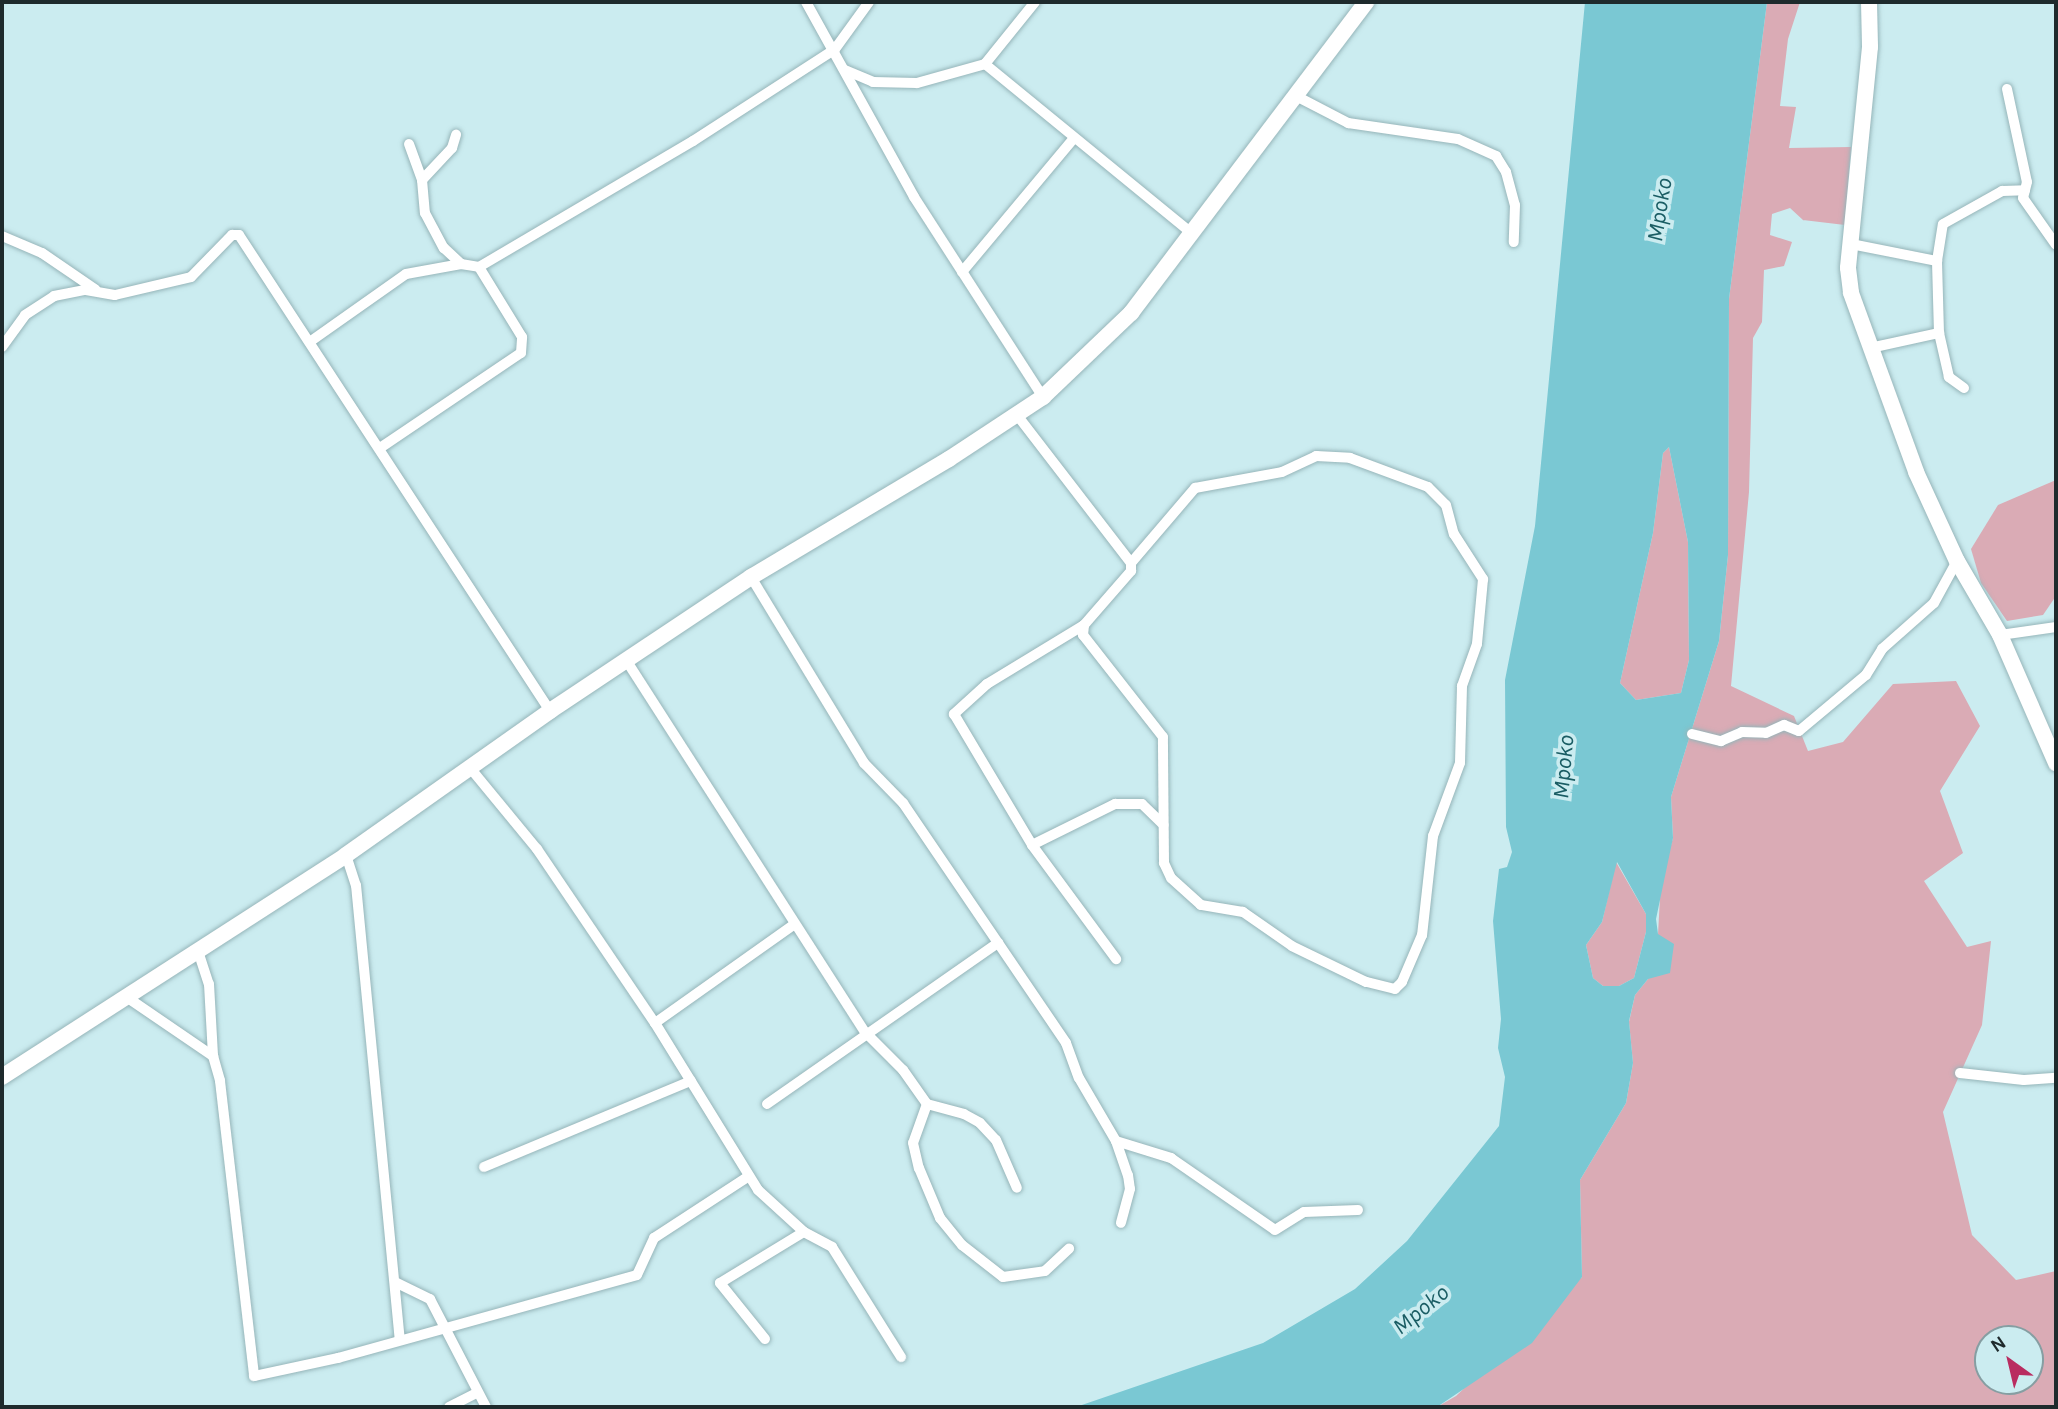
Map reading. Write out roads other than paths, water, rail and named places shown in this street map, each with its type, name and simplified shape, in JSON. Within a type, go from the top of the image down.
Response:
[{"type":"street","points":[[806,2],[835,49],[914,197],[1043,397]]},
{"type":"street","points":[[311,341],[406,274],[461,264],[479,267],[693,141],[835,49],[869,2]]},
{"type":"street","points":[[845,70],[873,82],[917,83],[985,64],[1035,2]]},
{"type":"street","points":[[2,1077],[346,855],[550,711],[751,577],[1043,397],[1131,313],[1366,2]]},
{"type":"street","points":[[1869,2],[1870,47],[1850,293],[1916,472],[1957,561],[2000,635],[2056,762]]},
{"type":"street","points":[[985,64],[1193,234]]},
{"type":"street","points":[[2007,89],[2018,132],[2028,208],[2046,226],[2056,245]]},
{"type":"street","points":[[1296,96],[1348,123],[1458,139],[1496,156],[1506,172],[1516,205],[1514,242]]},
{"type":"street","points":[[422,180],[452,149],[456,135]]},
{"type":"street","points":[[962,272],[1074,138]]},
{"type":"street","points":[[409,144],[422,180],[425,213],[444,248],[461,264]]},
{"type":"street","points":[[1964,388],[1949,377],[1939,333],[1937,261],[1943,224],[1949,218],[1969,213],[2002,191],[2025,190]]},
{"type":"street","points":[[2,348],[25,315],[54,296],[86,290],[106,296],[191,277],[232,235],[239,235],[380,448],[424,523],[550,711]]},
{"type":"street","points":[[2,236],[42,253],[106,296]]},
{"type":"street","points":[[1852,244],[1937,261]]},
{"type":"street","points":[[380,448],[521,353],[522,337],[479,267]]},
{"type":"street","points":[[1870,348],[1939,333]]},
{"type":"street","points":[[1017,415],[1131,563],[1131,571],[1084,625],[987,684],[954,714],[1032,845],[1116,959]]},
{"type":"street","points":[[1084,625],[1088,645],[1163,737],[1164,863],[1184,895],[1201,905],[1243,912],[1292,946],[1366,982],[1395,989],[1402,982],[1422,935],[1433,836],[1460,763],[1459,704],[1477,644],[1483,579],[1454,534],[1440,497],[1428,487],[1329,454],[1282,472],[1195,488],[1131,563]]},
{"type":"street","points":[[1692,734],[1721,741],[1742,732],[1766,733],[1784,725],[1799,731],[1866,675],[1882,649],[1934,603],[1957,561]]},
{"type":"street","points":[[751,577],[864,763],[903,803],[1066,1043],[1079,1078],[1116,1141],[1130,1189],[1121,1223]]},
{"type":"street","points":[[2000,635],[2056,627]]},
{"type":"street","points":[[626,660],[865,1032],[903,1070],[927,1104],[964,1114],[980,1123],[996,1140],[1017,1188]]},
{"type":"street","points":[[471,769],[537,849],[654,1023],[749,1176],[804,1232],[832,1247],[901,1357]]},
{"type":"street","points":[[1032,845],[1115,804],[1142,804],[1164,825]]},
{"type":"street","points":[[346,855],[356,885],[397,1283],[400,1339]]},
{"type":"street","points":[[654,1023],[795,924]]},
{"type":"street","points":[[767,1104],[865,1032],[998,943]]},
{"type":"street","points":[[198,951],[209,984],[213,1056],[220,1081],[250,1370],[259,1377],[637,1275],[654,1238],[749,1176]]},
{"type":"street","points":[[125,996],[213,1056]]},
{"type":"street","points":[[1960,1073],[2024,1080],[2056,1077]]},
{"type":"street","points":[[484,1167],[691,1081]]},
{"type":"street","points":[[927,1104],[914,1143],[919,1168],[940,1217],[962,1245],[1003,1277],[1045,1271],[1069,1249]]},
{"type":"street","points":[[1116,1141],[1171,1158],[1275,1230],[1304,1212],[1358,1210]]},
{"type":"street","points":[[765,1339],[720,1283],[804,1232]]},
{"type":"street","points":[[397,1283],[430,1299],[446,1326],[476,1393],[486,1407]]},
{"type":"street","points":[[449,1407],[476,1393]]},
{"type":"water","name":"Mpoko","points":[[1585,2],[1767,2],[1729,299],[1728,555],[1719,641],[1671,797],[1673,838],[1656,919],[1658,934],[1674,944],[1670,973],[1648,979],[1635,995],[1629,1021],[1633,1063],[1626,1103],[1580,1180],[1582,1277],[1532,1343],[1437,1407],[1076,1407],[1263,1343],[1355,1289],[1407,1241],[1499,1126],[1505,1077],[1498,1048],[1501,1019],[1493,921],[1499,869],[1507,867],[1512,852],[1506,827],[1505,680],[1535,526]],"holes":[[[1669,447],[1688,542],[1689,660],[1681,693],[1636,700],[1620,683],[1653,533],[1663,453]],[[1617,862],[1646,914],[1646,932],[1634,978],[1619,986],[1603,986],[1593,978],[1586,945],[1602,922]]]}]
